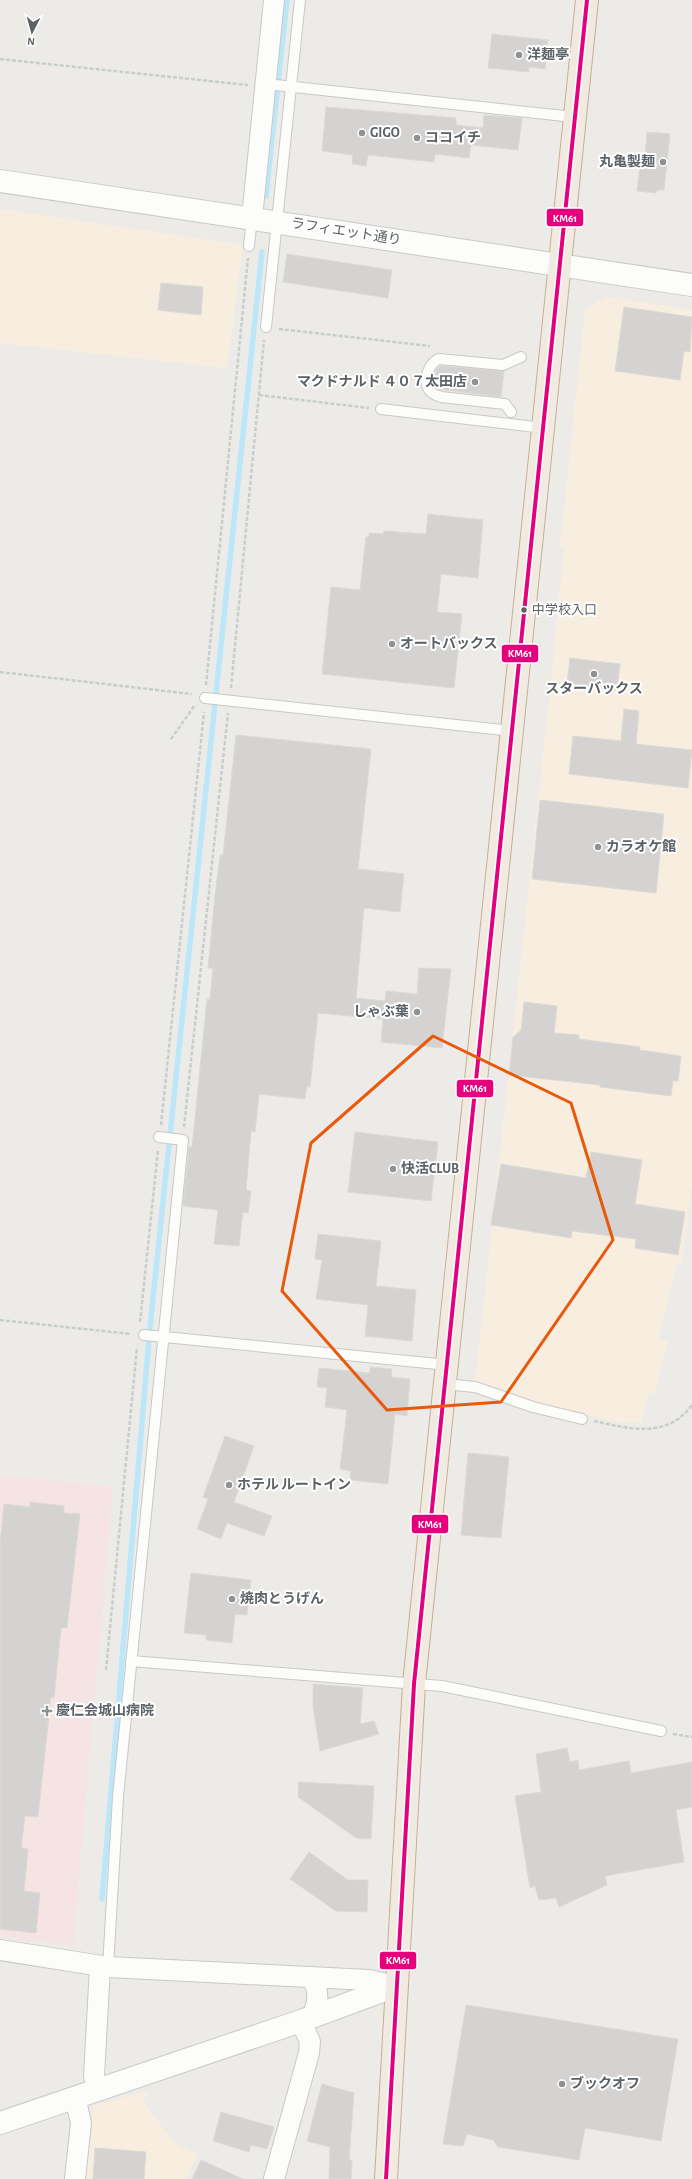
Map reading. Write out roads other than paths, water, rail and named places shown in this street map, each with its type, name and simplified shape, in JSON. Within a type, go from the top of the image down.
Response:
[{"type":"highway","points":[[386,2179],[414,1684],[447,1375],[587,0]]},
{"type":"street","points":[[252,218],[273,85],[274,0]]},
{"type":"street","name":"ラフィエット通り","points":[[0,181],[561,264],[692,285]]},
{"type":"street","points":[[0,1950],[104,1967],[369,1980],[396,1986]]},
{"type":"street","points":[[98,2090],[94,2076],[104,1967]]},
{"type":"street","points":[[306,2019],[317,2006],[318,1989],[311,1977]]},
{"type":"street","points":[[0,2123],[306,2019],[396,1986]]},
{"type":"street","points":[[274,2179],[309,2053],[310,2042],[306,2019]]},
{"type":"street","points":[[75,2098],[81,2123],[75,2179]]},
{"type":"lane","points":[[266,327],[278,222],[273,85],[300,0]]},
{"type":"lane","points":[[273,85],[574,117]]},
{"type":"lane","points":[[249,246],[252,218]]},
{"type":"lane","points":[[511,412],[505,404],[433,394],[428,388],[427,377],[433,361],[439,359],[503,365],[521,357]]},
{"type":"lane","points":[[381,409],[544,428]]},
{"type":"lane","points":[[207,699],[512,731]]},
{"type":"lane","points":[[104,1967],[160,1337],[181,1140],[162,1138]]},
{"type":"lane","points":[[141,1335],[447,1375],[475,1387],[533,1407],[582,1419]]},
{"type":"lane","points":[[131,1661],[442,1686],[661,1731]]},
{"type":"waterway","points":[[266,196],[287,0]]},
{"type":"waterway","points":[[102,1899],[150,1327],[262,252]]},
{"type":"place","name":"洋麺亭","points":[[519,55]]},
{"type":"place","name":"GIGO","points":[[362,133]]},
{"type":"place","name":"ココイチ","points":[[417,138]]},
{"type":"place","name":"丸亀製麺","points":[[663,162]]},
{"type":"place","name":"マクドナルド ４０７太田店","points":[[475,382]]},
{"type":"place","name":"中学校入口","points":[[524,610]]},
{"type":"place","name":"オートバックス","points":[[392,644]]},
{"type":"place","name":"スターバックス","points":[[594,674]]},
{"type":"place","name":"カラオケ館","points":[[598,847]]},
{"type":"place","name":"しゃぶ葉","points":[[417,1012]]},
{"type":"place","name":"快活CLUB","points":[[393,1169]]},
{"type":"place","name":"ホテル ルートイン","points":[[229,1485]]},
{"type":"place","name":"焼肉とうげん","points":[[232,1599]]},
{"type":"place","name":"慶仁会城山病院","points":[[47,1711]]},
{"type":"place","name":"ブックオフ","points":[[562,2084]]}]
